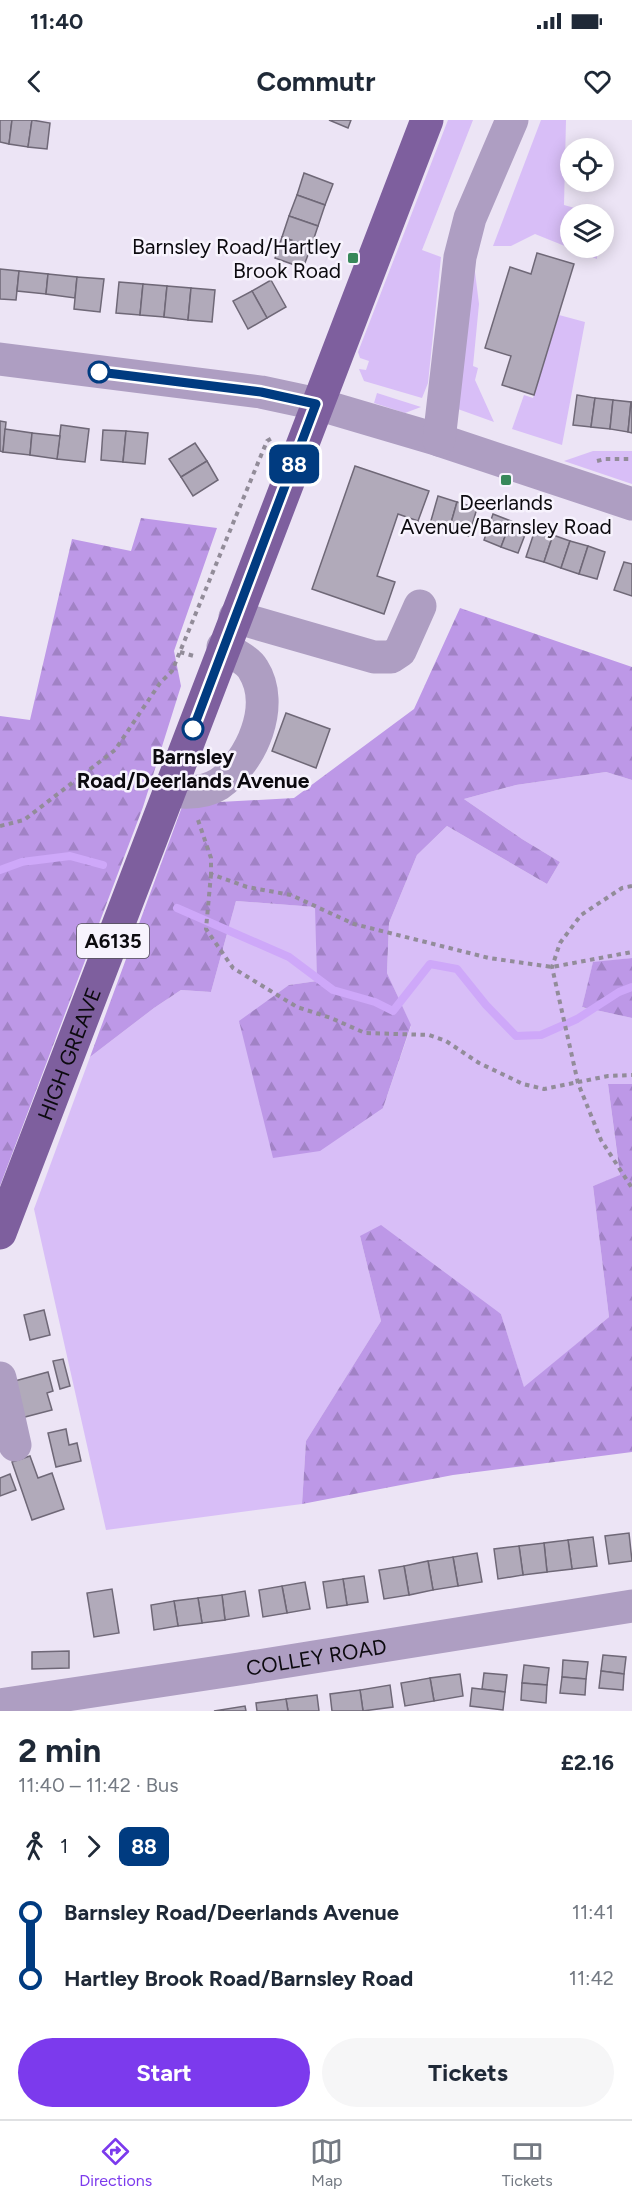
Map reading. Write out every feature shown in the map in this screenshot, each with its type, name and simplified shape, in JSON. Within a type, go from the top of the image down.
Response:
[{"type":"main road","name":"A6135","points":[[313,412],[427,120]]},
{"type":"main road","name":"HIGH GREAVE","points":[[0,1233],[182,801],[223,647],[313,412]]},
{"type":"street","points":[[439,440],[460,257],[470,218],[512,120]]},
{"type":"street","points":[[0,359],[261,392],[313,412],[439,440],[632,504]]},
{"type":"street","points":[[235,617],[374,657],[391,657],[399,651],[420,606]]},
{"type":"street","points":[[182,801],[189,794],[218,784],[241,762],[255,736],[264,711],[261,689],[253,667],[223,647]]},
{"type":"street","points":[[0,1378],[15,1445]]},
{"type":"street","name":"COLLEY ROAD","points":[[0,1705],[632,1606]]},
{"type":"path","points":[[0,826],[24,820],[115,750],[160,683],[172,671],[267,441],[313,412]]},
{"type":"path","points":[[182,801],[211,858],[206,929],[233,968],[297,1007],[331,1018],[365,1033],[429,1035],[446,1041],[479,1063],[523,1084],[544,1089],[608,1076],[632,1075]]},
{"type":"path","points":[[211,874],[247,887],[291,895],[354,924],[489,958],[552,967],[632,952]]},
{"type":"path","points":[[632,886],[622,888],[581,915],[560,943],[552,967],[578,1083],[601,1140],[632,1188]]},
{"type":"shaded area","points":[[448,120],[473,120],[422,250],[441,257],[428,383],[422,398],[364,381],[359,369],[366,370],[369,361],[360,358],[358,352]]},
{"type":"shaded area","points":[[541,120],[566,120],[566,138],[560,138],[560,192],[564,192],[564,204],[560,204],[560,244],[535,234],[511,246],[493,246]]},
{"type":"shaded area","points":[[473,256],[479,304],[473,366],[478,368],[475,380],[494,422],[455,408]]},
{"type":"shaded area","points":[[559,315],[585,322],[562,445],[512,429],[524,395],[533,398]]},
{"type":"shaded area","points":[[377,393],[421,407],[405,413],[374,403]]},
{"type":"shaded area","points":[[593,451],[632,451],[632,484],[564,461]]},
{"type":"shaded area","points":[[606,772],[632,780],[632,958],[593,963],[582,1007],[632,1018],[632,1084],[608,1084],[620,1176],[593,1186],[609,1317],[524,1388],[501,1314],[360,1236],[381,1321],[306,1441],[302,1504],[106,1530],[34,1209],[90,1057],[181,990],[211,992],[236,901],[316,907],[317,981],[289,985],[383,1108],[411,1026],[387,973],[389,923],[417,855],[447,826],[547,884],[560,862],[464,799],[516,785]]},
{"type":"green space","points":[[141,518],[217,528],[174,651],[181,686],[143,807],[0,1186],[0,716],[30,720],[72,539],[131,551]]},
{"type":"green space","points":[[460,608],[632,667],[632,780],[606,772],[516,785],[464,799],[560,862],[547,884],[447,826],[417,855],[389,923],[387,973],[411,1025],[383,1108],[320,1151],[273,1158],[239,1021],[289,985],[317,981],[315,907],[236,901],[211,992],[181,990],[90,1057],[183,804],[294,798],[414,709]]},
{"type":"green space","points":[[632,958],[632,1018],[582,1007],[593,962]]},
{"type":"green space","points":[[608,1084],[632,1084],[632,1452],[453,1475],[302,1504],[306,1441],[381,1321],[360,1236],[381,1225],[501,1314],[524,1387],[609,1317],[593,1186],[620,1175]]},
{"type":"building","points":[[0,120],[12,120],[9,144],[0,142]]},
{"type":"building","points":[[12,120],[32,120],[28,147],[9,144]]},
{"type":"building","points":[[32,120],[50,123],[47,149],[28,147]]},
{"type":"building","points":[[329,120],[351,120],[348,128]]},
{"type":"building","points":[[304,173],[333,184],[325,205],[297,195]]},
{"type":"building","points":[[297,195],[325,205],[318,226],[289,216]]},
{"type":"building","points":[[289,216],[318,226],[311,247],[282,237]]},
{"type":"building","points":[[282,237],[311,247],[303,268],[275,258]]},
{"type":"building","points":[[537,253],[574,264],[534,395],[502,385],[511,356],[485,348],[510,267],[531,274]]},
{"type":"building","points":[[0,269],[19,271],[16,300],[0,299]]},
{"type":"building","points":[[19,271],[48,274],[46,294],[17,291]]},
{"type":"building","points":[[48,274],[77,277],[75,298],[46,294]]},
{"type":"building","points":[[77,277],[104,279],[100,312],[74,309]]},
{"type":"building","points":[[271,280],[286,307],[267,318],[252,291]]},
{"type":"building","points":[[119,282],[143,284],[140,315],[116,313]]},
{"type":"building","points":[[143,284],[167,286],[164,317],[140,315]]},
{"type":"building","points":[[167,286],[191,288],[188,320],[164,317]]},
{"type":"building","points":[[191,288],[215,290],[212,322],[188,320]]},
{"type":"building","points":[[252,291],[267,318],[248,329],[233,301]]},
{"type":"building","points":[[577,395],[595,398],[591,427],[573,425]]},
{"type":"building","points":[[595,398],[613,400],[610,429],[591,427]]},
{"type":"building","points":[[613,400],[631,402],[628,432],[610,429]]},
{"type":"building","points":[[632,402],[632,433],[628,432]]},
{"type":"building","points":[[0,421],[6,422],[3,452],[0,451]]},
{"type":"building","points":[[61,425],[89,429],[85,462],[57,459]]},
{"type":"building","points":[[5,429],[32,433],[30,455],[3,452]]},
{"type":"building","points":[[103,430],[126,431],[123,462],[101,460]]},
{"type":"building","points":[[126,431],[148,433],[145,464],[123,462]]},
{"type":"building","points":[[32,433],[60,436],[57,459],[30,455]]},
{"type":"building","points":[[195,443],[207,461],[181,477],[169,459]]},
{"type":"building","points":[[207,461],[218,480],[193,496],[181,477]]},
{"type":"building","points":[[355,466],[429,491],[418,521],[398,514],[377,576],[395,582],[384,614],[312,589]]},
{"type":"building","points":[[438,496],[457,502],[449,530],[430,524]]},
{"type":"building","points":[[457,502],[477,508],[469,536],[449,530]]},
{"type":"building","points":[[493,514],[511,521],[501,547],[484,540]]},
{"type":"building","points":[[511,521],[528,527],[518,553],[501,547]]},
{"type":"building","points":[[535,530],[553,535],[544,562],[526,557]]},
{"type":"building","points":[[553,535],[570,541],[561,568],[544,562]]},
{"type":"building","points":[[570,541],[588,546],[579,574],[561,568]]},
{"type":"building","points":[[588,546],[605,552],[597,579],[579,574]]},
{"type":"building","points":[[624,562],[632,564],[632,596],[614,590]]},
{"type":"building","points":[[286,713],[330,729],[316,768],[272,751]]},
{"type":"building","points":[[44,1310],[50,1335],[30,1340],[24,1315]]},
{"type":"building","points":[[63,1359],[70,1386],[60,1389],[53,1361]]},
{"type":"building","points":[[48,1372],[53,1391],[47,1393],[52,1410],[21,1418],[11,1382]]},
{"type":"building","points":[[66,1429],[69,1445],[77,1443],[81,1461],[56,1467],[48,1433]]},
{"type":"building","points":[[30,1456],[38,1478],[52,1473],[64,1509],[32,1520],[12,1462]]},
{"type":"building","points":[[10,1474],[16,1490],[0,1496],[0,1478]]},
{"type":"building","points":[[629,1533],[632,1561],[609,1564],[605,1536]]},
{"type":"building","points":[[593,1537],[597,1566],[572,1569],[568,1540]]},
{"type":"building","points":[[568,1540],[572,1569],[547,1572],[544,1543]]},
{"type":"building","points":[[544,1543],[547,1572],[523,1575],[519,1546]]},
{"type":"building","points":[[519,1546],[523,1575],[498,1579],[494,1549]]},
{"type":"building","points":[[477,1553],[482,1582],[458,1586],[453,1557]]},
{"type":"building","points":[[453,1557],[458,1586],[433,1590],[428,1561]]},
{"type":"building","points":[[428,1561],[433,1590],[409,1595],[404,1566]]},
{"type":"building","points":[[404,1566],[409,1595],[384,1599],[379,1570]]},
{"type":"building","points":[[364,1576],[368,1602],[347,1605],[343,1579]]},
{"type":"building","points":[[343,1579],[347,1605],[327,1608],[323,1582]]},
{"type":"building","points":[[305,1582],[310,1609],[287,1613],[282,1586]]},
{"type":"building","points":[[282,1586],[287,1613],[263,1617],[259,1590]]},
{"type":"building","points":[[112,1589],[119,1633],[94,1637],[87,1593]]},
{"type":"building","points":[[245,1591],[249,1616],[225,1620],[222,1595]]},
{"type":"building","points":[[222,1595],[225,1620],[202,1623],[198,1598]]},
{"type":"building","points":[[198,1598],[202,1623],[178,1626],[174,1601]]},
{"type":"building","points":[[174,1601],[178,1626],[154,1630],[151,1605]]},
{"type":"building","points":[[69,1651],[69,1668],[32,1669],[32,1652]]},
{"type":"building","points":[[603,1655],[626,1657],[624,1674],[601,1671]]},
{"type":"building","points":[[563,1660],[588,1662],[586,1679],[562,1677]]},
{"type":"building","points":[[524,1665],[549,1668],[547,1685],[522,1683]]},
{"type":"building","points":[[601,1671],[624,1674],[623,1690],[599,1688]]},
{"type":"building","points":[[484,1673],[507,1675],[505,1692],[482,1689]]},
{"type":"building","points":[[460,1674],[463,1696],[434,1701],[430,1678]]},
{"type":"building","points":[[562,1677],[586,1679],[585,1695],[560,1693]]},
{"type":"building","points":[[430,1678],[434,1701],[405,1706],[401,1683]]},
{"type":"building","points":[[522,1683],[547,1685],[546,1703],[521,1700]]},
{"type":"building","points":[[390,1685],[393,1707],[363,1711],[360,1690]]},
{"type":"building","points":[[472,1688],[505,1692],[503,1710],[470,1706]]},
{"type":"building","points":[[360,1690],[363,1711],[332,1711],[330,1694]]},
{"type":"building","points":[[317,1695],[319,1711],[288,1711],[286,1699]]},
{"type":"building","points":[[286,1699],[288,1711],[257,1711],[256,1703]]},
{"type":"building","points":[[245,1706],[246,1711],[214,1711]]},
{"type":"waterway","points":[[0,870],[22,862],[70,856],[103,865]]},
{"type":"waterway","points":[[177,908],[289,957],[333,990],[375,1002],[393,1011],[430,964],[457,969],[486,1005],[516,1036],[541,1035],[577,1019],[619,992],[632,987]]},
{"type":"bus line","name":"88","points":[[99,372],[261,392],[316,404],[193,729]]},
{"type":"place","name":"Barnsley Road/Hartley Brook Road","points":[[353,258]]},
{"type":"place","name":"Deerlands Avenue/Barnsley Road","points":[[506,480]]},
{"type":"place","name":"Barnsley Road/Deerlands Avenue","points":[[193,729]]}]
